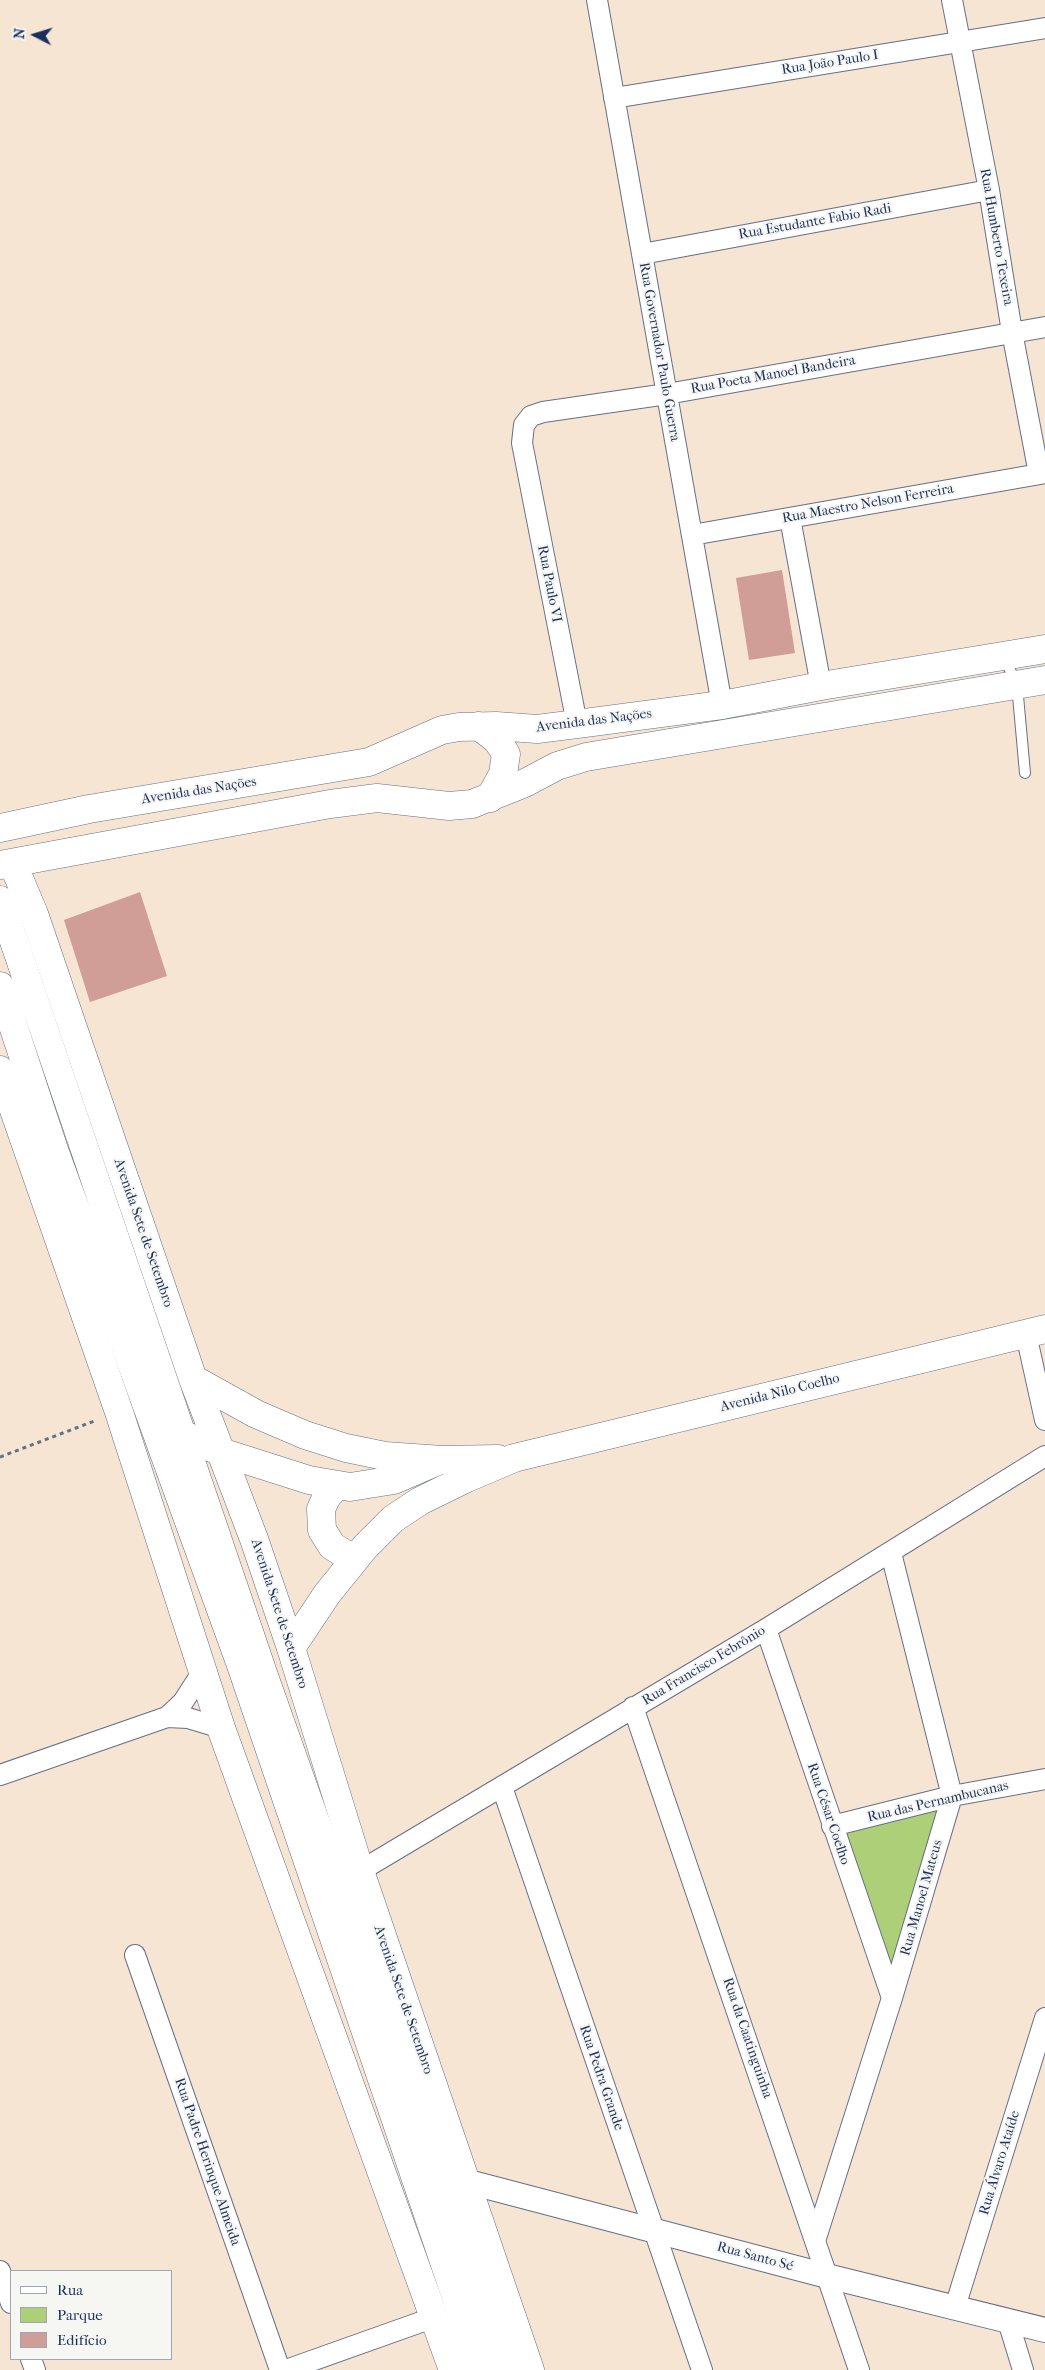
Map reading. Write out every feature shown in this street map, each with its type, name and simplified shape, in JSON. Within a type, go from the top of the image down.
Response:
[{"type":"main road","name":"Avenida das Nações","points":[[0,827],[30,823],[89,809],[370,762],[442,730],[480,726],[537,729],[722,705],[820,686],[1045,649]]},
{"type":"main road","points":[[7,864],[330,804],[377,798],[449,806],[472,804],[490,798],[557,766],[586,757],[1045,680]]},
{"type":"main road","points":[[480,726],[497,740],[506,754],[503,774],[490,798]]},
{"type":"main road","points":[[34,914],[34,884],[40,870],[51,857]]},
{"type":"main road","name":"Avenida Sete de Setembro","points":[[7,864],[34,914],[193,1379],[254,1538],[291,1648],[360,1871],[530,2370]]},
{"type":"main road","name":"Avenida Sete de Setembro","points":[[0,900],[182,1434],[249,1659],[481,2370]]},
{"type":"main road","name":"Avenida Sete de Setembro","points":[[0,986],[53,1147],[368,1970],[502,2370]]},
{"type":"main road","points":[[0,1070],[119,1412],[221,1728],[453,2370]]},
{"type":"main road","name":"Avenida Nilo Coelho","points":[[514,1458],[1036,1332]]},
{"type":"main road","points":[[193,1379],[256,1414],[305,1435],[346,1448],[385,1456],[442,1460],[514,1458]]},
{"type":"main road","points":[[182,1434],[221,1452],[309,1480],[350,1487],[394,1480],[442,1460]]},
{"type":"main road","points":[[291,1648],[327,1594],[357,1557],[393,1519],[420,1501],[514,1458]]},
{"type":"main road","points":[[337,1485],[326,1498],[321,1508],[322,1530],[332,1546],[345,1554],[357,1557]]},
{"type":"main road","points":[[368,1970],[417,2039]]},
{"type":"street","name":"Rua Governador Paulo Guerra","points":[[597,0],[722,705]]},
{"type":"street","name":"Rua Humberto Texeira","points":[[952,0],[989,190],[1012,332],[1042,474]]},
{"type":"street","name":"Rua João Paulo I","points":[[614,98],[1045,28]]},
{"type":"street","name":"Rua Estudante Fabio Radi","points":[[642,254],[989,190]]},
{"type":"street","name":"Rua Poeta Manoel Bandeira","points":[[522,443],[524,424],[531,416],[543,412],[667,394],[1045,327]]},
{"type":"street","name":"Rua Paulo VI","points":[[522,443],[577,724]]},
{"type":"street","name":"Rua Maestro Nelson Ferreira","points":[[692,534],[1042,474]]},
{"type":"street","points":[[790,518],[820,686]]},
{"type":"street","points":[[1036,1332],[1045,1420]]},
{"type":"street","name":"Rua Francisco Febrônio","points":[[360,1871],[766,1629],[1045,1456]]},
{"type":"street","points":[[891,1553],[952,1796]]},
{"type":"street","name":"Rua César Coelho","points":[[766,1629],[892,1998]]},
{"type":"street","points":[[167,1718],[183,1702],[203,1672]]},
{"type":"street","name":"Rua da Caatinguinha","points":[[634,1708],[816,2238],[859,2370]]},
{"type":"street","points":[[0,1775],[167,1718],[188,1718],[221,1728]]},
{"type":"street","name":"Rua das Pernambucanas","points":[[832,1826],[952,1796],[1045,1779]]},
{"type":"street","name":"Rua Pedra Grande","points":[[502,1787],[702,2370]]},
{"type":"street","name":"Rua Manoel Mateus","points":[[816,2238],[892,1998],[952,1796]]},
{"type":"street","name":"Rua Padre Herinque Almeida","points":[[135,1955],[280,2370]]},
{"type":"street","name":"Rua Álvaro Ataíde","points":[[955,2307],[1045,2018]]},
{"type":"street","name":"Rua Santo Sé","points":[[465,2181],[827,2276],[1045,2330]]},
{"type":"street","points":[[0,2271],[10,2300]]},
{"type":"street","points":[[286,2370],[435,2317]]},
{"type":"street","points":[[1008,2321],[1023,2370]]},
{"type":"lane","points":[[1004,656],[1017,685],[1026,773]]},
{"type":"path","points":[[0,1457],[119,1412]]},
{"type":"green space","points":[[946,1801],[893,1983],[846,1833]]},
{"type":"building","points":[[782,570],[795,653],[749,660],[736,578]]},
{"type":"building","points":[[140,892],[167,976],[90,1002],[64,920]]}]
